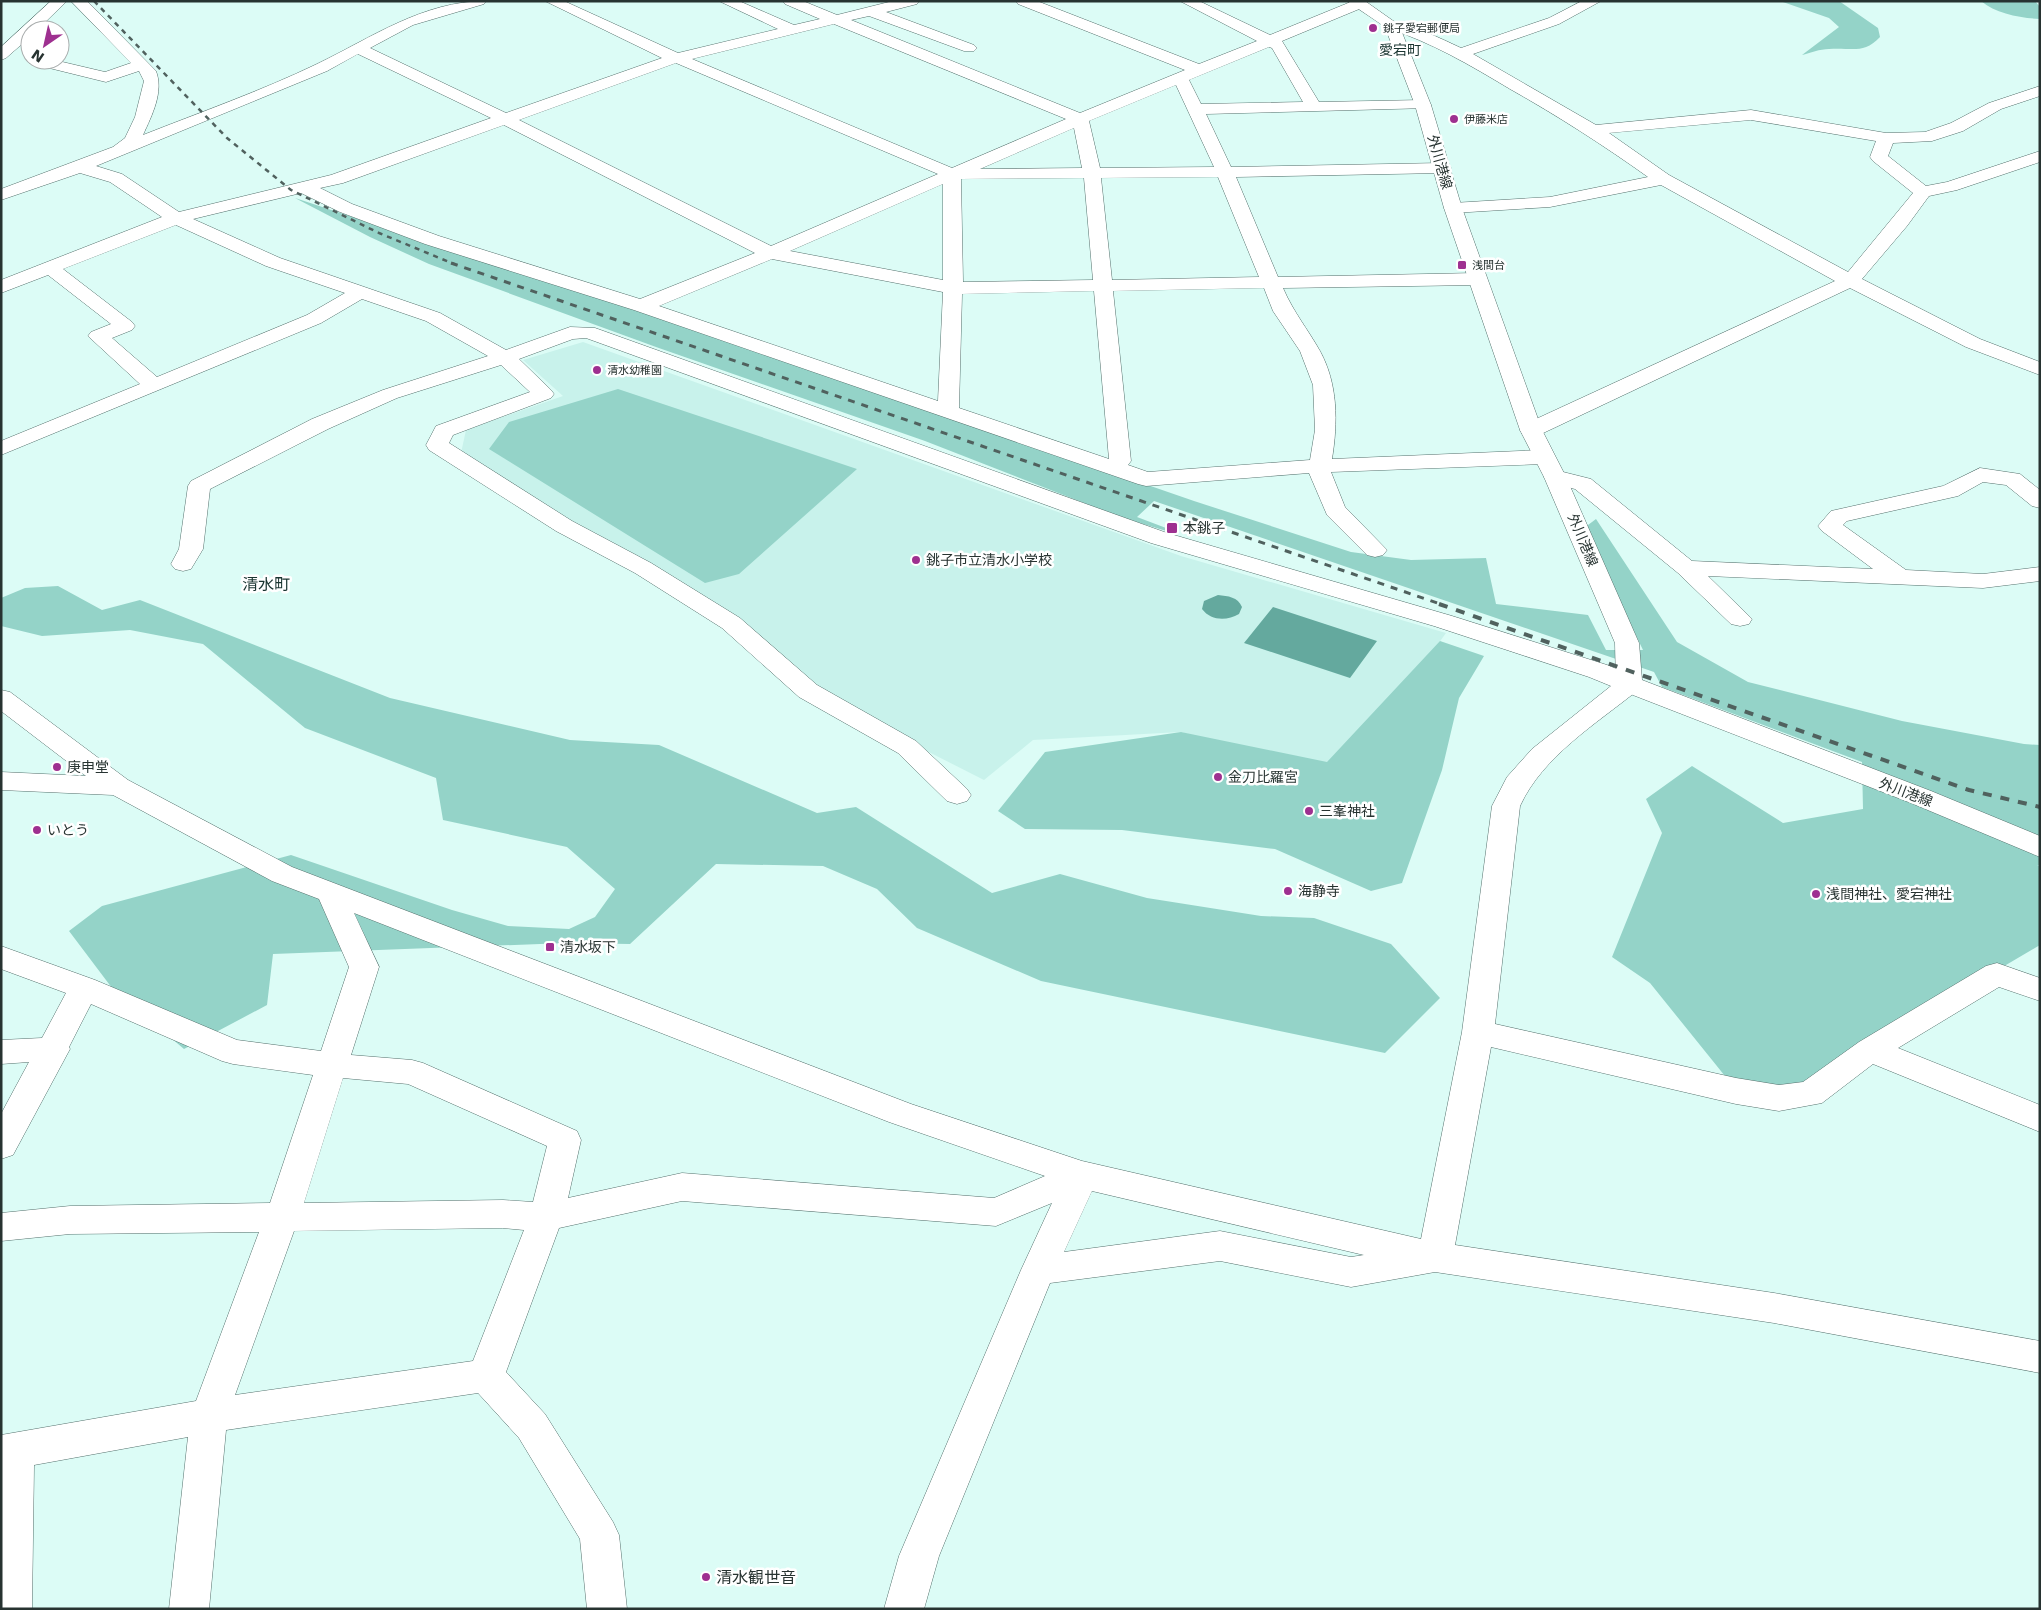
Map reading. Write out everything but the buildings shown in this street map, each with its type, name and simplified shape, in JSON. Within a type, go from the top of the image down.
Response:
[{"type":"street","points":[[1,55],[60,1]]},
{"type":"street","points":[[78,1],[148,70],[152,81],[152,91],[132,141],[117,152]]},
{"type":"street","points":[[1,194],[80,167],[321,68],[408,22],[479,1]]},
{"type":"street","points":[[552,1],[676,58],[952,174],[1442,168]]},
{"type":"street","points":[[726,1],[791,29]]},
{"type":"street","points":[[790,1],[1080,118]]},
{"type":"street","points":[[1,287],[176,218],[337,179],[503,118],[676,58],[912,1]]},
{"type":"street","points":[[1023,1],[1199,70]]},
{"type":"street","points":[[1187,1],[1278,45],[1314,107]]},
{"type":"street","points":[[1460,53],[1554,21],[1594,1]]},
{"type":"street","points":[[641,306],[1080,118],[1181,79],[1356,3],[1392,25],[1417,33],[1460,53],[1593,130],[1663,179],[1850,282],[1973,343],[2040,369]]},
{"type":"street","points":[[870,11],[968,48]]},
{"type":"street","name":"外川港線","points":[[1392,25],[1423,105],[1453,208],[1531,430],[1550,467],[1627,643],[1629,684],[1921,797],[2040,847]]},
{"type":"street","points":[[357,48],[503,118],[770,252],[953,288],[1272,281],[1477,279]]},
{"type":"street","points":[[1,55],[20,58]]},
{"type":"street","points":[[70,69],[106,77],[142,64]]},
{"type":"street","points":[[1181,79],[1197,109],[1225,172],[1283,311],[1310,351],[1322,386],[1326,430],[1319,471],[1335,510],[1375,550]]},
{"type":"street","points":[[1593,130],[1752,115],[1886,138],[1926,138],[1957,127],[1995,106],[2040,91]]},
{"type":"street","points":[[1197,109],[1423,105]]},
{"type":"street","points":[[1080,118],[1092,172],[1104,284],[1120,461],[1115,467]]},
{"type":"street","points":[[1886,138],[1879,157],[1923,192]]},
{"type":"street","points":[[1531,430],[1850,282],[1901,222],[1923,192],[1951,186],[2040,156]]},
{"type":"street","points":[[80,167],[116,178],[176,218],[273,262],[328,279],[359,293],[434,316],[505,358],[544,394],[444,431],[437,445],[564,526],[657,577],[731,623],[808,691],[907,747],[957,795]]},
{"type":"street","points":[[948,412],[953,288],[952,174]]},
{"type":"street","points":[[1453,208],[1550,202],[1663,179]]},
{"type":"street","points":[[303,187],[346,208],[391,225],[641,306],[1146,478],[1319,466],[1550,467],[1583,484],[1686,568],[1740,619]]},
{"type":"street","points":[[50,268],[125,326],[98,336],[155,386]]},
{"type":"street","points":[[1,449],[314,319],[359,293]]},
{"type":"street","points":[[183,564],[191,549],[199,486],[320,424],[390,394],[505,358],[570,333],[588,332],[1159,538],[1443,621],[1598,671],[1629,684],[1541,755],[1516,783],[1506,806],[1478,1032],[1435,1257]]},
{"type":"street","points":[[1902,579],[1830,526],[1839,516],[1950,491],[1980,475],[2012,479],[2040,501]]},
{"type":"street","points":[[1686,568],[1983,582],[2040,574]]},
{"type":"street","points":[[1,698],[118,786],[282,874],[900,1113],[1082,1175],[1435,1257],[1774,1308],[2040,1357]]},
{"type":"street","points":[[1,781],[118,786]]},
{"type":"street","points":[[190,1609],[210,1416],[282,1217],[364,967],[332,894]]},
{"type":"street","points":[[1,957],[84,988],[233,1052],[331,1065],[412,1072],[565,1140],[546,1217],[486,1376]]},
{"type":"street","points":[[1478,1032],[1736,1091],[1779,1098],[1811,1094],[1870,1050],[1997,974],[2040,990]]},
{"type":"street","points":[[1,1146],[84,988]]},
{"type":"street","points":[[1,1052],[54,1048]]},
{"type":"street","points":[[1870,1050],[2040,1119]]},
{"type":"street","points":[[1,1227],[70,1220],[503,1214],[546,1217],[682,1187],[996,1212],[1082,1175]]},
{"type":"street","points":[[904,1609],[919,1556],[1038,1270],[1082,1175]]},
{"type":"street","points":[[1038,1270],[1220,1246],[1351,1272],[1435,1257]]},
{"type":"street","points":[[12,1609],[8,1452],[210,1416],[486,1376]]},
{"type":"street","points":[[486,1376],[532,1426],[599,1535],[607,1609]]},
{"type":"shaded area","points":[[1780,1],[1839,1],[1878,28],[1880,37],[1874,43],[1862,48],[1826,49],[1802,55],[1839,27],[1829,18]]},
{"type":"shaded area","points":[[1981,1],[2035,1],[2040,7],[2040,19],[2001,12]]},
{"type":"shaded area","points":[[295,198],[760,351],[1194,501],[1351,552],[1411,560],[1486,558],[1496,604],[1588,615],[1606,650],[1643,650],[1584,528],[1596,519],[1677,642],[1748,682],[1902,721],[2024,744],[2040,745],[2040,865],[2037,865],[2040,866],[2040,945],[1797,1088],[1733,1086],[1650,983],[1612,957],[1662,833],[1646,799],[1692,766],[1783,823],[1863,809],[1862,762],[1662,687],[1654,672],[1154,501],[1137,517],[1174,531],[1173,533],[1120,517],[925,441],[656,347],[429,264],[370,237]]},
{"type":"shaded area","name":"銚子市立清水小学校","points":[[583,342],[1181,556],[1446,633],[1343,776],[1181,732],[1033,740],[984,780],[911,743],[814,686],[461,453],[466,430],[563,396],[523,360]]},
{"type":"shaded area","points":[[618,389],[857,469],[739,574],[705,583],[489,449],[509,422]]},
{"type":"shaded area","points":[[58,586],[102,610],[140,600],[390,698],[570,740],[659,745],[817,813],[856,807],[992,893],[1060,874],[1147,898],[1261,916],[1314,918],[1391,944],[1440,998],[1385,1053],[1041,981],[917,928],[877,889],[823,866],[716,864],[630,944],[566,943],[273,954],[267,1005],[184,1049],[112,988],[69,931],[102,906],[291,855],[452,910],[508,926],[569,929],[595,917],[615,889],[567,847],[443,820],[436,778],[305,728],[203,644],[130,630],[42,636],[1,626],[1,598],[25,588]]},
{"type":"shaded area","points":[[1218,595],[1238,601],[1242,607],[1239,614],[1219,619],[1206,613],[1202,609],[1204,601]]},
{"type":"shaded area","points":[[1273,607],[1377,641],[1350,678],[1244,643]]},
{"type":"shaded area","points":[[1440,641],[1484,656],[1459,698],[1442,770],[1402,883],[1371,891],[1275,849],[1122,830],[1025,829],[998,811],[1045,752],[1181,732],[1327,762]]},
{"type":"railway","points":[[94,1],[227,138],[291,190],[379,233],[454,264]]},
{"type":"railway","points":[[451,263],[1443,605]]},
{"type":"railway","points":[[1439,604],[1969,790],[2040,807]]},
{"type":"place","name":"銚子愛宕郵便局","points":[[1373,28]]},
{"type":"place","name":"伊藤米店","points":[[1454,119]]},
{"type":"place","name":"浅間台","points":[[1462,265]]},
{"type":"place","name":"清水幼稚園","points":[[597,370]]},
{"type":"place","name":"本銚子","points":[[1172,528]]},
{"type":"place","name":"銚子市立清水小学校","points":[[916,560]]},
{"type":"place","name":"庚申堂","points":[[57,767]]},
{"type":"place","name":"金刀比羅宮","points":[[1218,777]]},
{"type":"place","name":"三峯神社","points":[[1309,811]]},
{"type":"place","name":"いとう","points":[[37,830]]},
{"type":"place","name":"海静寺","points":[[1288,891]]},
{"type":"place","name":"浅間神社、愛宕神社","points":[[1816,894]]},
{"type":"place","name":"清水坂下","points":[[550,947]]},
{"type":"place","name":"清水観世音","points":[[706,1577]]},
{"type":"district","name":"愛宕町","points":[[1400,50]]},
{"type":"district","name":"清水町","points":[[266,584]]}]
